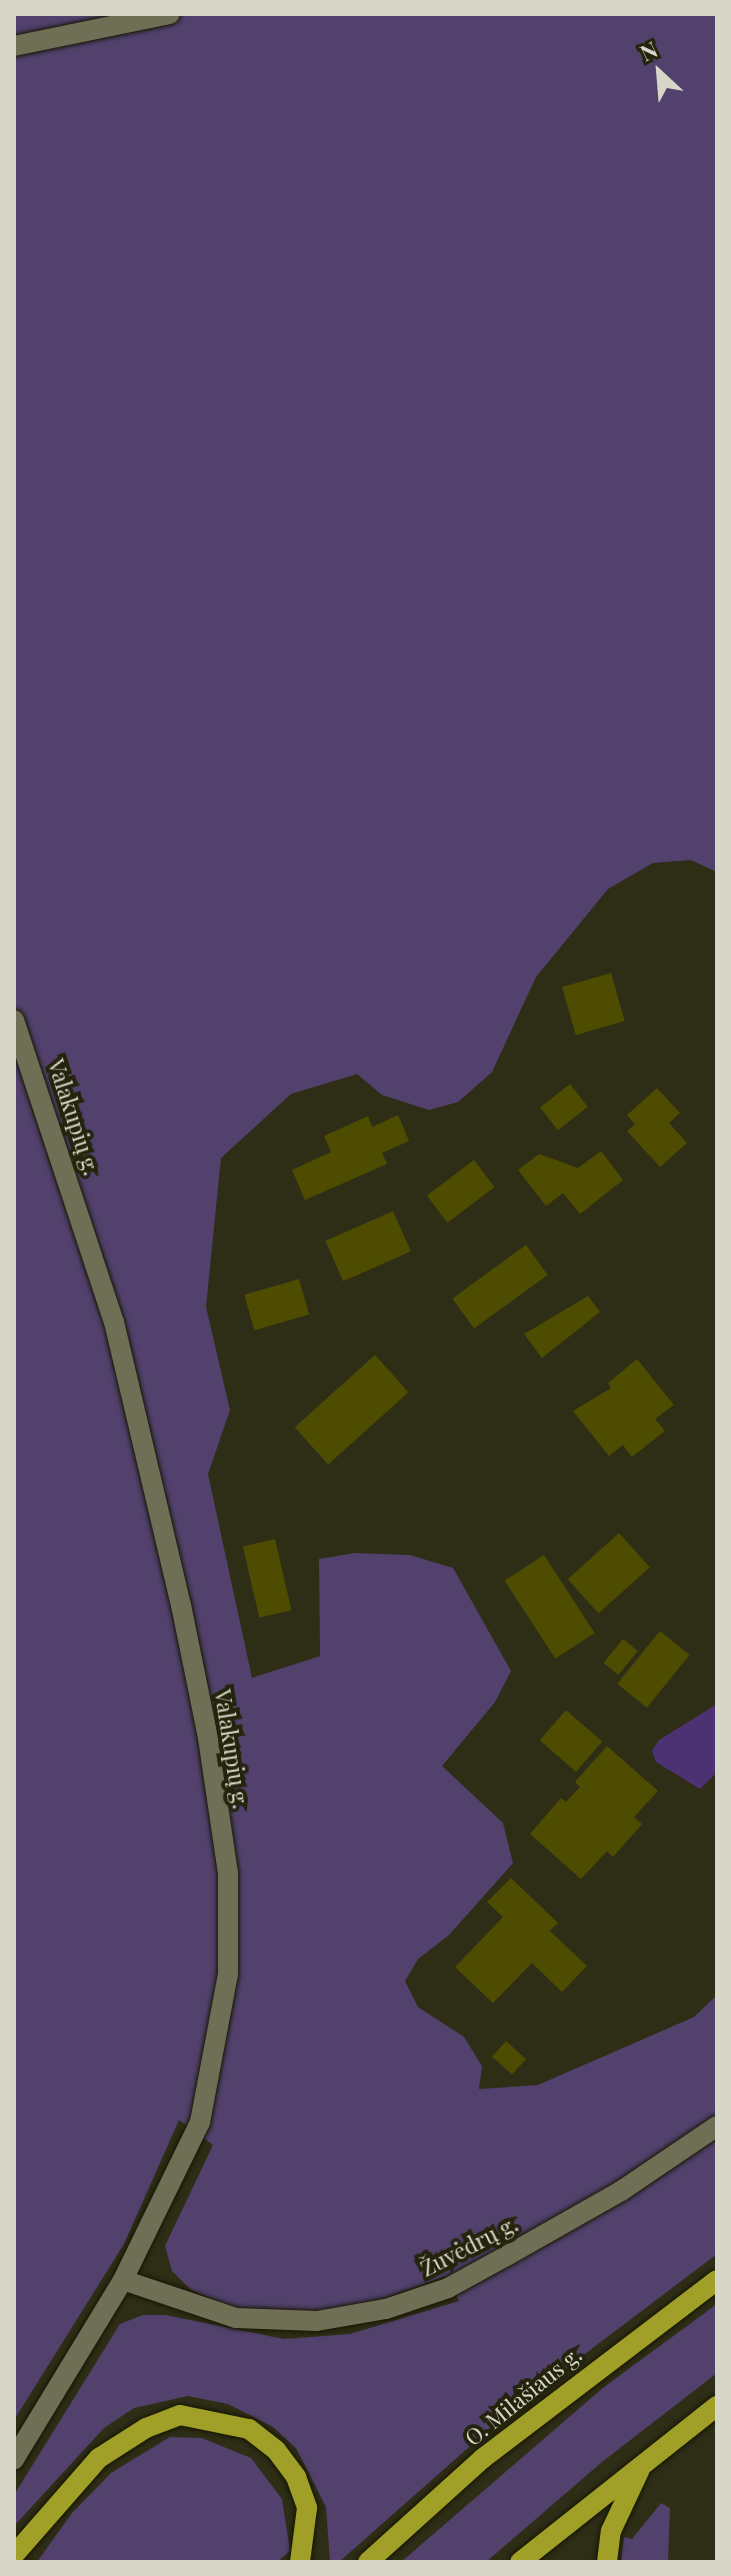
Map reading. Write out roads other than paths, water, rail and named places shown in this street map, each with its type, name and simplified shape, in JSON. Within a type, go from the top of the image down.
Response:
[{"type":"main road","name":"O. Milašiaus g.","points":[[368,2562],[482,2459],[717,2280]]},
{"type":"main road","points":[[520,2562],[717,2406]]},
{"type":"main road","points":[[14,2555],[99,2458],[146,2428],[180,2415],[249,2429],[276,2450],[296,2477],[307,2508],[300,2562]]},
{"type":"main road","points":[[607,2562],[611,2531],[643,2463]]},
{"type":"street","points":[[14,46],[170,14]]},
{"type":"street","name":"Valakupių g.","points":[[14,1020],[118,1337],[208,1738],[228,1873],[228,1974],[200,2122],[123,2280],[14,2459]]},
{"type":"street","name":"Žuvėdrų g.","points":[[123,2280],[236,2318],[317,2321],[386,2309],[448,2288],[508,2255],[621,2191],[717,2126]]}]
